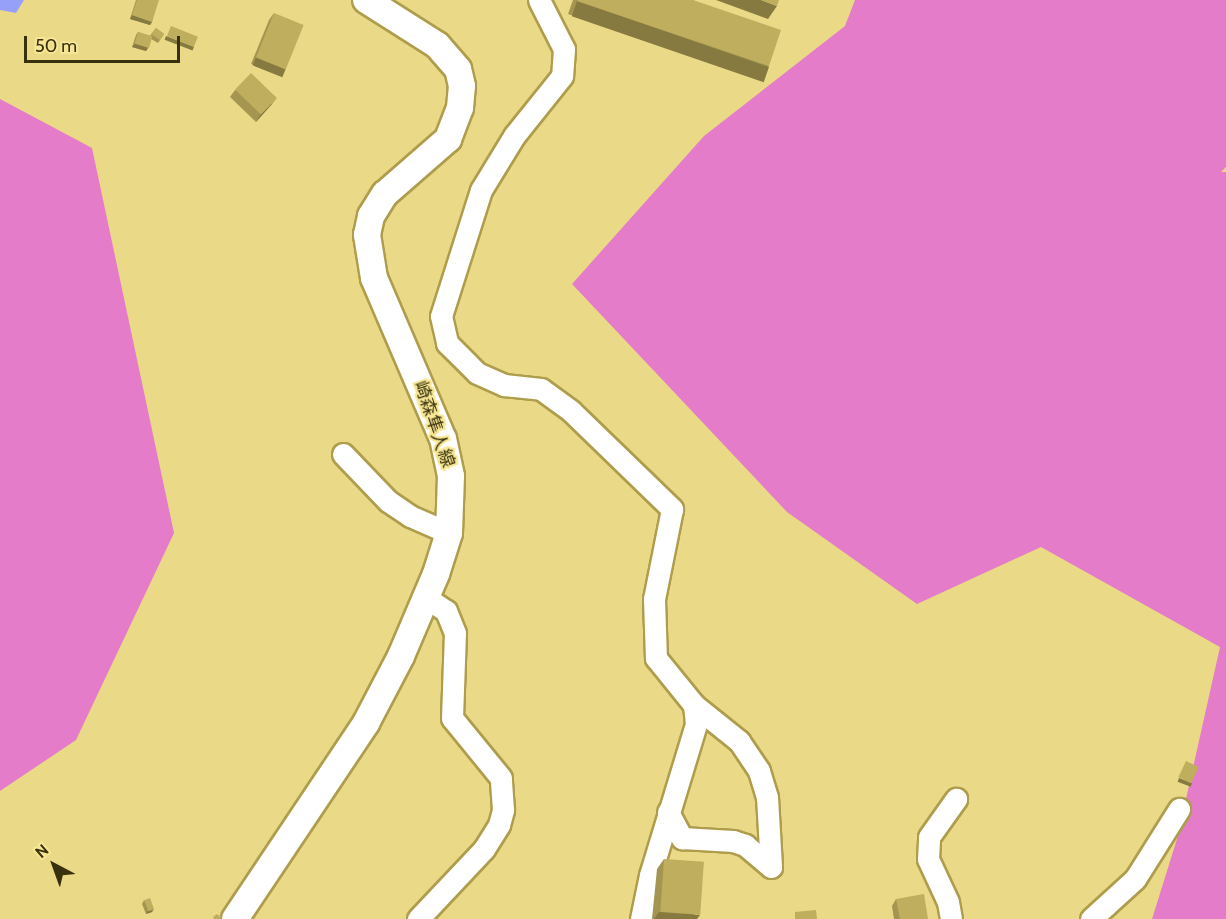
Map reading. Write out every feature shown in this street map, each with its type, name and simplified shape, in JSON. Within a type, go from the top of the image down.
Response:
[{"type":"main road","name":"崎森隼人線","points":[[235,919],[366,723],[401,656],[424,596],[436,574],[449,533],[451,476],[442,439],[374,278],[367,235],[371,216],[385,195],[448,139],[460,108],[462,86],[458,69],[437,45],[366,0]]},
{"type":"street","points":[[539,0],[564,49],[562,76],[514,136],[481,190],[459,264],[444,298],[443,325],[447,343],[477,373],[504,385],[541,389],[571,411],[672,509],[654,599],[656,658],[694,705],[739,741],[759,771],[767,797],[771,867],[745,845],[733,841],[682,838],[668,812]]},
{"type":"street","points":[[343,453],[388,501],[410,516],[449,533]]},
{"type":"street","points":[[418,919],[484,849],[499,825],[503,810],[501,778],[452,718],[455,633],[446,611],[424,596]]},
{"type":"street","points":[[641,919],[668,812],[691,747],[696,724],[694,705]]},
{"type":"street","points":[[951,919],[948,902],[928,859],[929,837],[956,799]]},
{"type":"street","points":[[1091,919],[1135,879],[1179,809]]},
{"type":"shaded area","points":[[855,0],[1226,0],[1226,167],[1221,172],[1226,172],[1226,919],[1152,919],[1177,839],[1220,647],[1041,547],[917,604],[787,512],[572,284],[704,136],[845,26]]},
{"type":"shaded area","points":[[0,99],[92,148],[174,533],[76,740],[0,791]]},
{"type":"water","points":[[0,0],[24,0],[16,13],[0,10]]},
{"type":"building","points":[[137,0],[159,0],[152,22],[132,15]]},
{"type":"building","points":[[578,0],[693,0],[781,30],[769,66]]},
{"type":"building","points":[[761,0],[779,0],[777,6]]},
{"type":"building","points":[[274,13],[304,25],[286,69],[256,58]]},
{"type":"building","points":[[171,26],[198,37],[194,47],[167,36]]},
{"type":"building","points":[[156,28],[164,34],[160,40],[151,34]]},
{"type":"building","points":[[138,32],[152,36],[149,48],[135,44]]},
{"type":"building","points":[[251,73],[277,98],[261,115],[235,90]]},
{"type":"building","points":[[1186,761],[1199,767],[1191,783],[1178,777]]},
{"type":"building","points":[[664,859],[704,862],[700,915],[660,912]]},
{"type":"building","points":[[924,894],[928,919],[900,919],[896,899]]},
{"type":"building","points":[[150,898],[154,909],[148,911],[144,900]]},
{"type":"building","points":[[816,910],[817,919],[795,919],[795,912]]},
{"type":"building","points":[[217,914],[221,918],[214,919],[213,917]]}]
